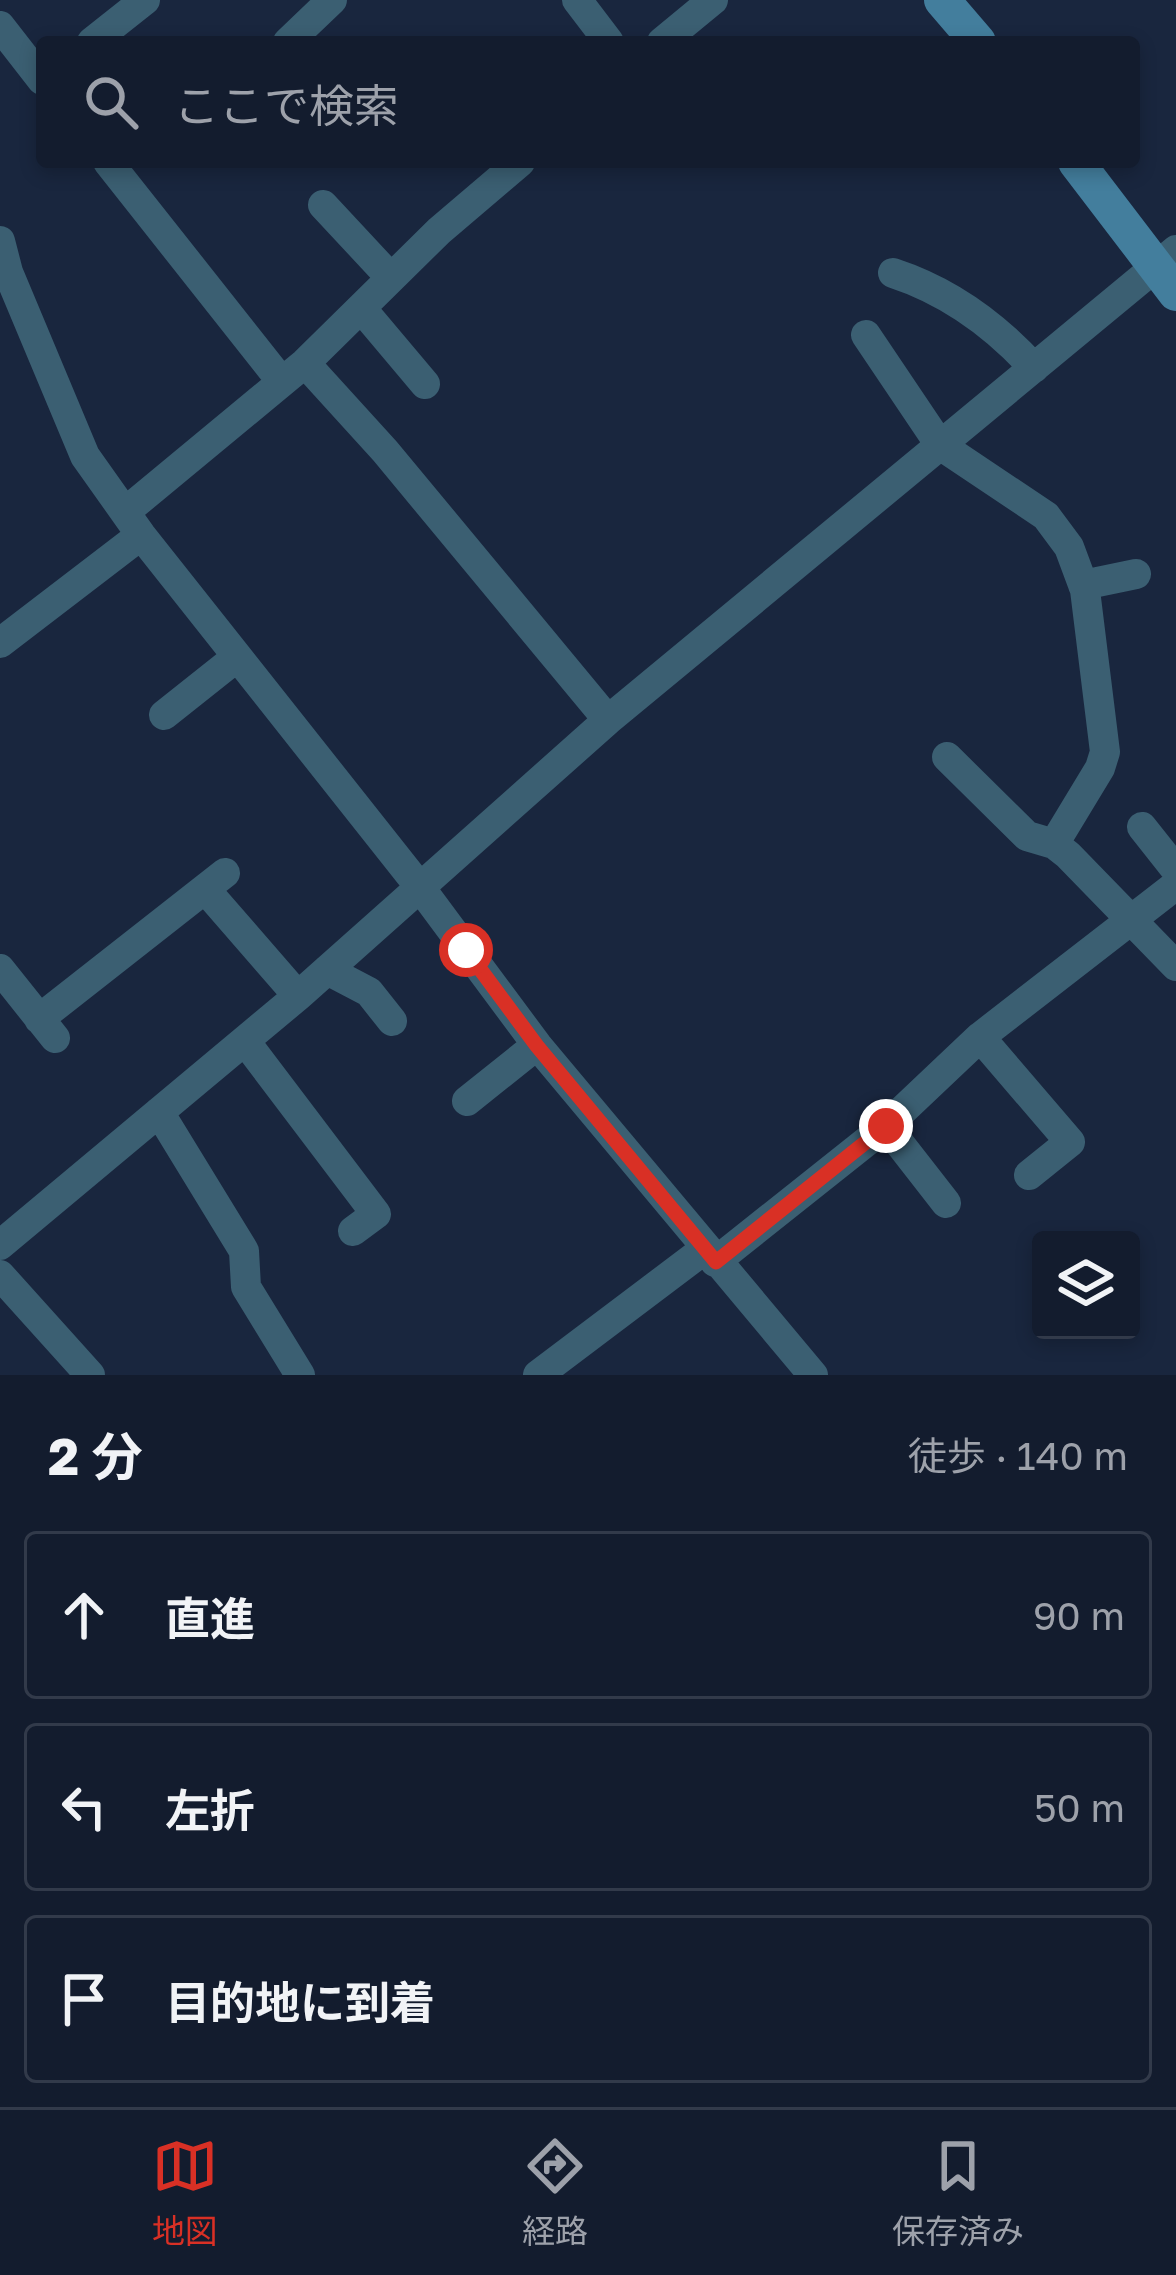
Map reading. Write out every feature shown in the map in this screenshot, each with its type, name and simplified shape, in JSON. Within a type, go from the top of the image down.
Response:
[{"type":"main road","points":[[942,0],[973,36]]},
{"type":"main road","points":[[1081,168],[1169,270]]},
{"type":"street","points":[[100,36],[145,0]]},
{"type":"street","points":[[294,36],[332,0]]},
{"type":"street","points":[[577,0],[604,36]]},
{"type":"street","points":[[669,36],[713,0]]},
{"type":"street","points":[[0,26],[36,72]]},
{"type":"street","points":[[126,168],[293,372],[385,451],[608,719]]},
{"type":"street","points":[[0,643],[513,168]]},
{"type":"street","points":[[323,205],[391,278]]},
{"type":"street","points":[[0,241],[9,304],[85,456],[133,524],[419,886],[537,1046],[813,1375]]},
{"type":"street","points":[[4,1236],[298,996],[608,719],[1034,368],[1169,270]]},
{"type":"street","points":[[893,273],[929,285],[976,316],[1034,368]]},
{"type":"street","points":[[361,308],[424,384]]},
{"type":"street","points":[[866,335],[940,446],[1046,516],[1069,547],[1084,585],[1105,752],[1054,844]]},
{"type":"street","points":[[1084,585],[1136,574]]},
{"type":"street","points":[[164,715],[237,657]]},
{"type":"street","points":[[947,757],[1028,836],[1054,844],[1104,888],[1176,966]]},
{"type":"street","points":[[1142,827],[1176,870]]},
{"type":"street","points":[[7,960],[47,1029],[142,923],[215,881],[298,996]]},
{"type":"street","points":[[542,1374],[886,1126],[980,1037],[1176,886]]},
{"type":"street","points":[[327,970],[369,992],[392,1021]]},
{"type":"street","points":[[980,1037],[1070,1142],[1029,1175]]},
{"type":"street","points":[[245,1041],[376,1214],[353,1231]]},
{"type":"street","points":[[467,1101],[537,1046]]},
{"type":"street","points":[[159,1112],[244,1251],[246,1287],[300,1375]]},
{"type":"street","points":[[886,1126],[946,1203]]},
{"type":"street","points":[[0,1275],[90,1375]]},
{"type":"route","points":[[466,950],[537,1046],[716,1262],[886,1126]]}]
